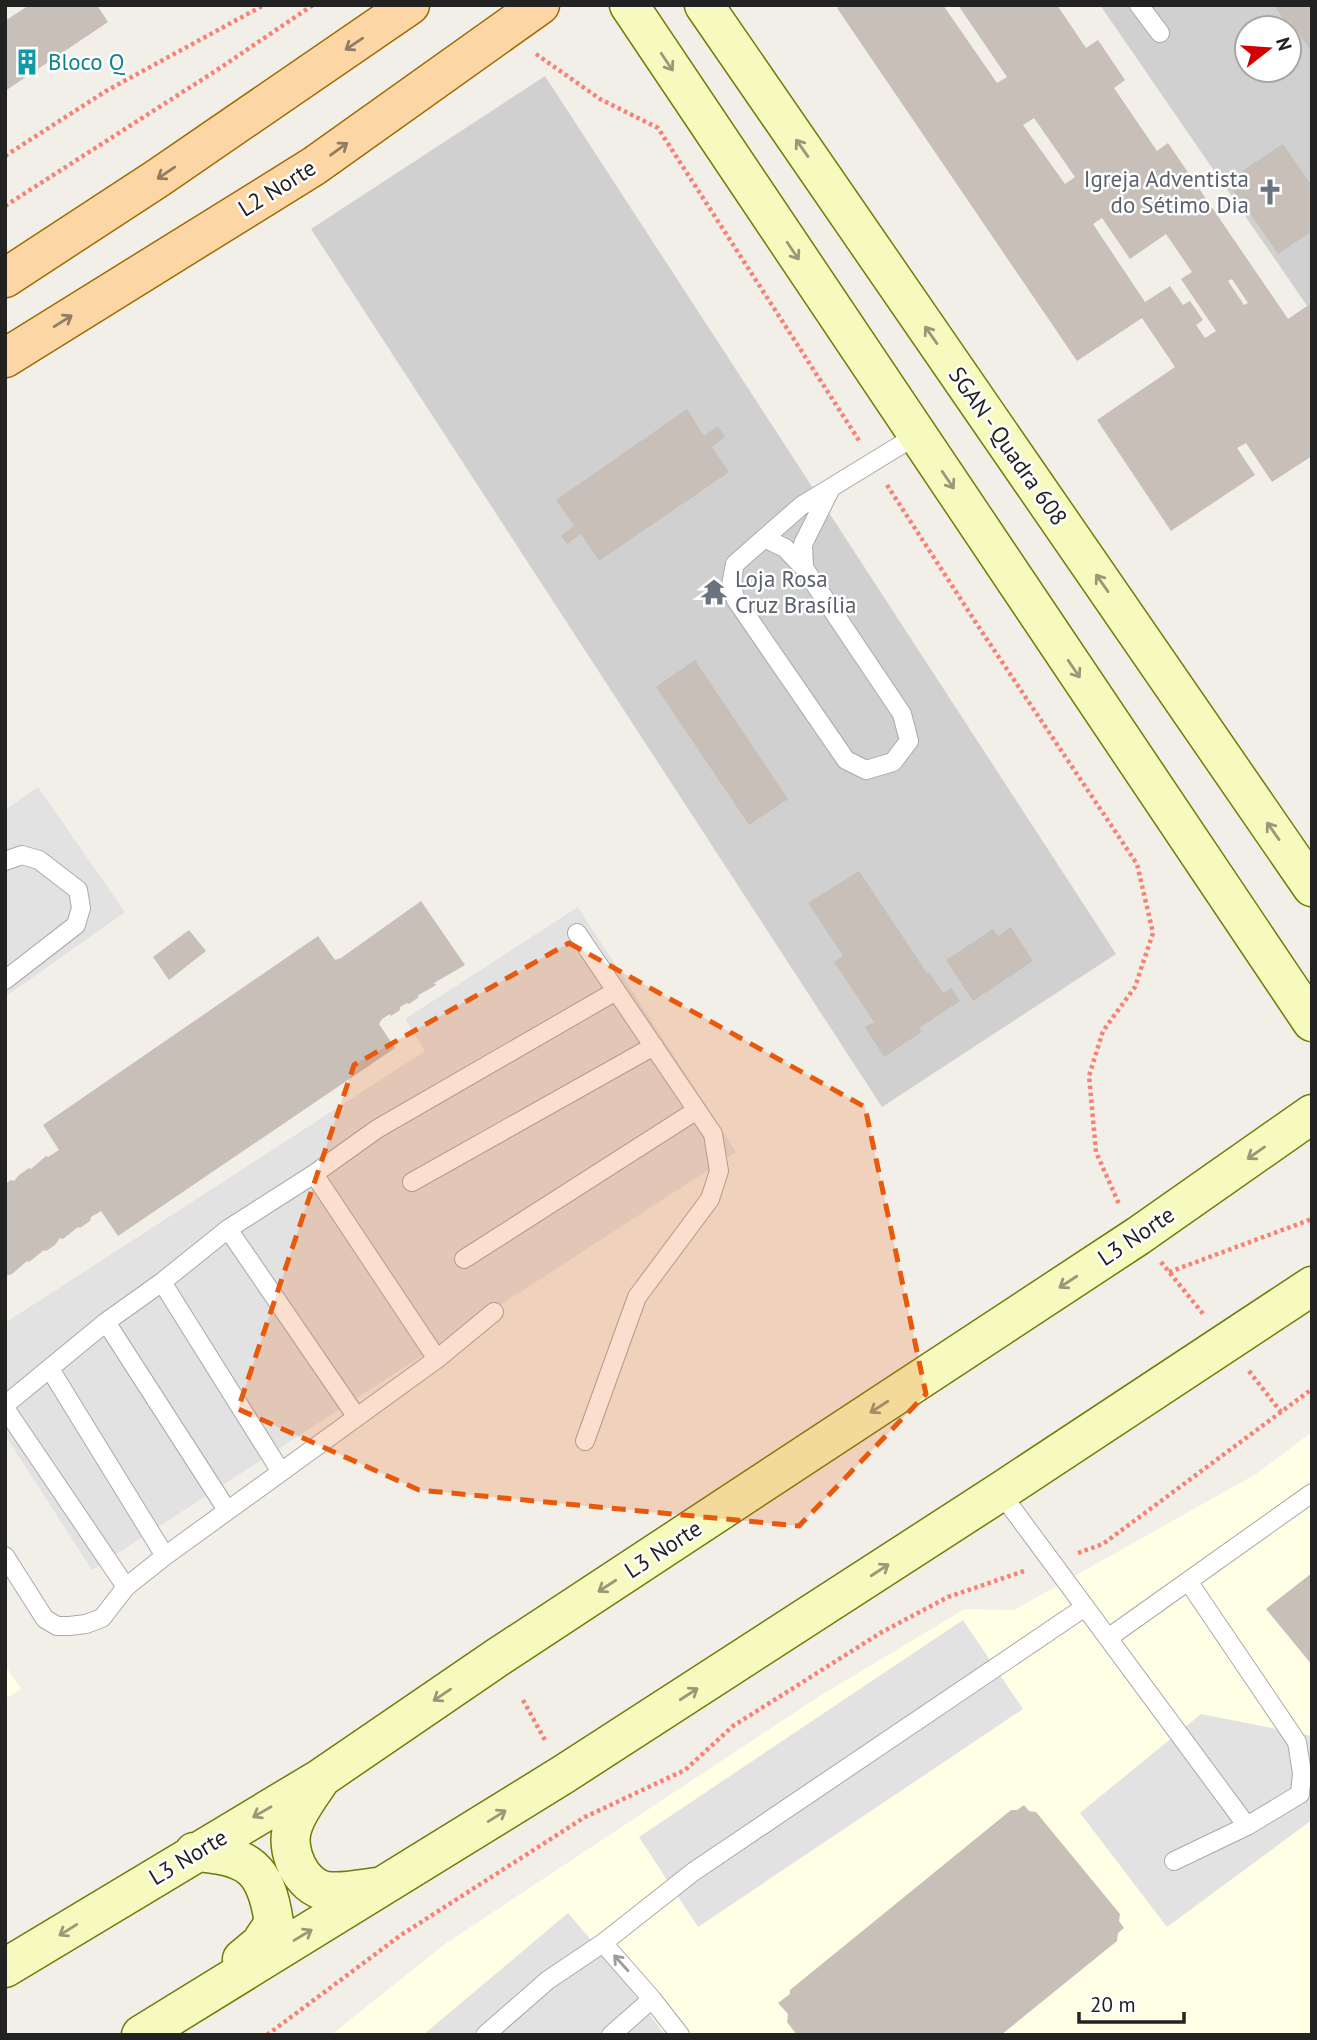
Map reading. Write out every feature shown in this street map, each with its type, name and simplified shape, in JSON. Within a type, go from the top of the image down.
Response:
[{"type":"main road","points":[[5,278],[158,178],[410,5]]},
{"type":"main road","points":[[629,5],[1312,1022]]},
{"type":"main road","name":"SGAN - Quadra 608","points":[[704,5],[1312,887]]},
{"type":"main road","name":"L2 Norte","points":[[5,358],[314,166],[526,14]]},
{"type":"main road","name":"L3 Norte","points":[[5,1968],[321,1778],[498,1657],[1138,1236],[1312,1114]]},
{"type":"main road","points":[[141,2035],[564,1774],[1312,1286]]},
{"type":"main road","points":[[321,1778],[293,1826],[291,1844],[294,1859],[303,1876],[313,1886],[325,1891],[384,1886]]},
{"type":"main road","points":[[189,2003],[260,1944],[274,1923],[272,1904],[264,1881],[248,1863],[221,1853],[194,1852]]},
{"type":"lane","points":[[1139,5],[1160,33]]},
{"type":"lane","points":[[764,538],[785,548],[804,568],[902,713],[909,741],[893,762],[866,770],[846,760],[736,600],[732,585],[735,564],[764,538],[801,506],[917,435]]},
{"type":"lane","points":[[804,568],[803,544],[832,487]]},
{"type":"lane","points":[[5,861],[22,855],[39,860],[78,890],[81,908],[75,925],[5,979]]},
{"type":"lane","points":[[577,933],[713,1133],[719,1171],[710,1199],[637,1297],[585,1441]]},
{"type":"lane","points":[[126,1587],[5,1406],[106,1322],[162,1282],[228,1229],[314,1174],[377,1129],[616,990]]},
{"type":"lane","points":[[412,1182],[654,1046]]},
{"type":"lane","points":[[464,1259],[697,1110]]},
{"type":"lane","points":[[314,1174],[437,1359]]},
{"type":"lane","points":[[228,1229],[356,1416]]},
{"type":"lane","points":[[162,1282],[281,1472]]},
{"type":"lane","points":[[5,1556],[46,1619],[57,1626],[86,1624],[102,1618],[126,1587],[165,1556],[437,1359],[494,1312]]},
{"type":"lane","points":[[106,1322],[227,1510]]},
{"type":"lane","points":[[50,1369],[165,1556]]},
{"type":"lane","points":[[1000,1492],[1248,1826]]},
{"type":"lane","points":[[1108,1638],[1312,1493]]},
{"type":"lane","points":[[1174,1861],[1248,1826],[1300,1794],[1302,1773],[1297,1742],[1188,1581]]},
{"type":"lane","points":[[485,2035],[548,1980],[603,1943],[693,1872],[1085,1607]]},
{"type":"lane","points":[[603,1943],[680,2035]]},
{"type":"lane","points":[[611,2035],[652,1999]]},
{"type":"path","points":[[5,156],[106,90],[264,5]]},
{"type":"path","points":[[5,206],[313,5]]},
{"type":"path","points":[[526,14],[534,52],[600,99],[658,128],[980,629],[1137,864],[1153,933],[1135,987],[1103,1031],[1089,1076],[1096,1152],[1115,1196],[1138,1236],[1281,1412]]},
{"type":"path","points":[[1169,1272],[1312,1219]]},
{"type":"path","points":[[267,2035],[401,1935],[585,1817],[685,1770],[733,1726],[882,1632],[948,1597],[1103,1544],[1312,1389]]},
{"type":"path","points":[[523,1700],[550,1749]]},
{"type":"highlighted area","points":[[569,943],[865,1107],[926,1394],[799,1526],[419,1490],[238,1409],[354,1065]]},
{"type":"shaded area","name":"Igreja Adventista do Sétimo Dia","points":[[1100,5],[1312,5],[1312,313]]},
{"type":"shaded area","name":"Loja Rosa Cruz Brasília","points":[[545,76],[1116,954],[882,1107],[311,229]]},
{"type":"shaded area","points":[[38,787],[125,912],[5,997],[5,810]]},
{"type":"shaded area","points":[[578,907],[736,1152],[92,1570],[5,1435],[5,1323],[425,1051],[405,1019]]},
{"type":"shaded area","points":[[1312,1432],[1312,2035],[331,2035],[445,1944],[818,1697],[965,1609],[1014,1610],[1256,1474]]},
{"type":"shaded area","points":[[963,1620],[1023,1709],[698,1927],[639,1837]]},
{"type":"shaded area","points":[[5,1665],[21,1689],[5,1699]]},
{"type":"shaded area","points":[[1201,1714],[1312,1736],[1312,1820],[1167,1927],[1080,1813]]},
{"type":"shaded area","points":[[568,1913],[620,1974],[665,2035],[423,2035]]},
{"type":"building","name":"Bloco Q","points":[[29,5],[97,5],[108,22],[5,91],[5,21]]},
{"type":"building","points":[[841,5],[943,5],[997,83],[1007,77],[958,5],[1057,5],[1086,48],[1098,40],[1125,80],[1114,88],[1157,151],[1168,143],[1288,319],[1310,304],[1312,307],[1312,456],[1272,482],[1246,443],[1237,448],[1255,475],[1171,531],[1097,420],[1175,367],[1142,318],[1077,361],[837,8]],"holes":[[[1034,118],[1075,177],[1065,184],[1023,125]],[[1102,218],[1130,259],[1166,234],[1192,272],[1181,279],[1216,331],[1205,338],[1196,325],[1203,320],[1190,301],[1183,305],[1170,286],[1145,302],[1093,224]],[[1232,279],[1248,303],[1244,305],[1228,281]]]},
{"type":"building","points":[[1274,5],[1312,5],[1312,52],[1303,39],[1303,14],[1280,14]]},
{"type":"building","points":[[1283,144],[1312,186],[1312,231],[1278,254],[1227,181]]},
{"type":"building","points":[[687,409],[704,436],[718,426],[725,437],[712,447],[729,472],[599,561],[581,534],[567,544],[561,536],[574,526],[556,500]]},
{"type":"building","points":[[695,660],[788,799],[749,825],[656,687]]},
{"type":"building","points":[[859,871],[927,973],[929,972],[943,993],[951,988],[960,1001],[919,1028],[922,1032],[884,1057],[865,1027],[874,1022],[834,962],[843,956],[808,903]]},
{"type":"building","points":[[421,901],[465,965],[434,983],[436,985],[409,1004],[400,1007],[400,1010],[391,1016],[390,1014],[382,1019],[379,1024],[395,1048],[118,1236],[101,1211],[80,1228],[63,1239],[60,1238],[55,1245],[5,1276],[5,1184],[14,1181],[46,1156],[59,1150],[43,1125],[318,936],[335,960],[341,958]]},
{"type":"building","points":[[1011,927],[1033,961],[973,1001],[946,960],[993,929],[998,936]]},
{"type":"building","points":[[189,930],[206,951],[169,980],[153,957]]},
{"type":"building","points":[[1312,1573],[1312,1665],[1266,1609]]},
{"type":"building","points":[[1024,1805],[1029,1811],[1036,1812],[1120,1914],[1119,1921],[1124,1928],[1118,1933],[1117,1941],[1001,2035],[797,2035],[787,2022],[788,2014],[778,2003],[790,1994],[790,1990],[1011,1810],[1017,1810]]},
{"type":"place","name":"Bloco Q","points":[[27,62]]},
{"type":"place","name":"Igreja Adventista do Sétimo Dia","points":[[1270,192]]},
{"type":"place","name":"Loja Rosa Cruz Brasília","points":[[714,592]]}]
